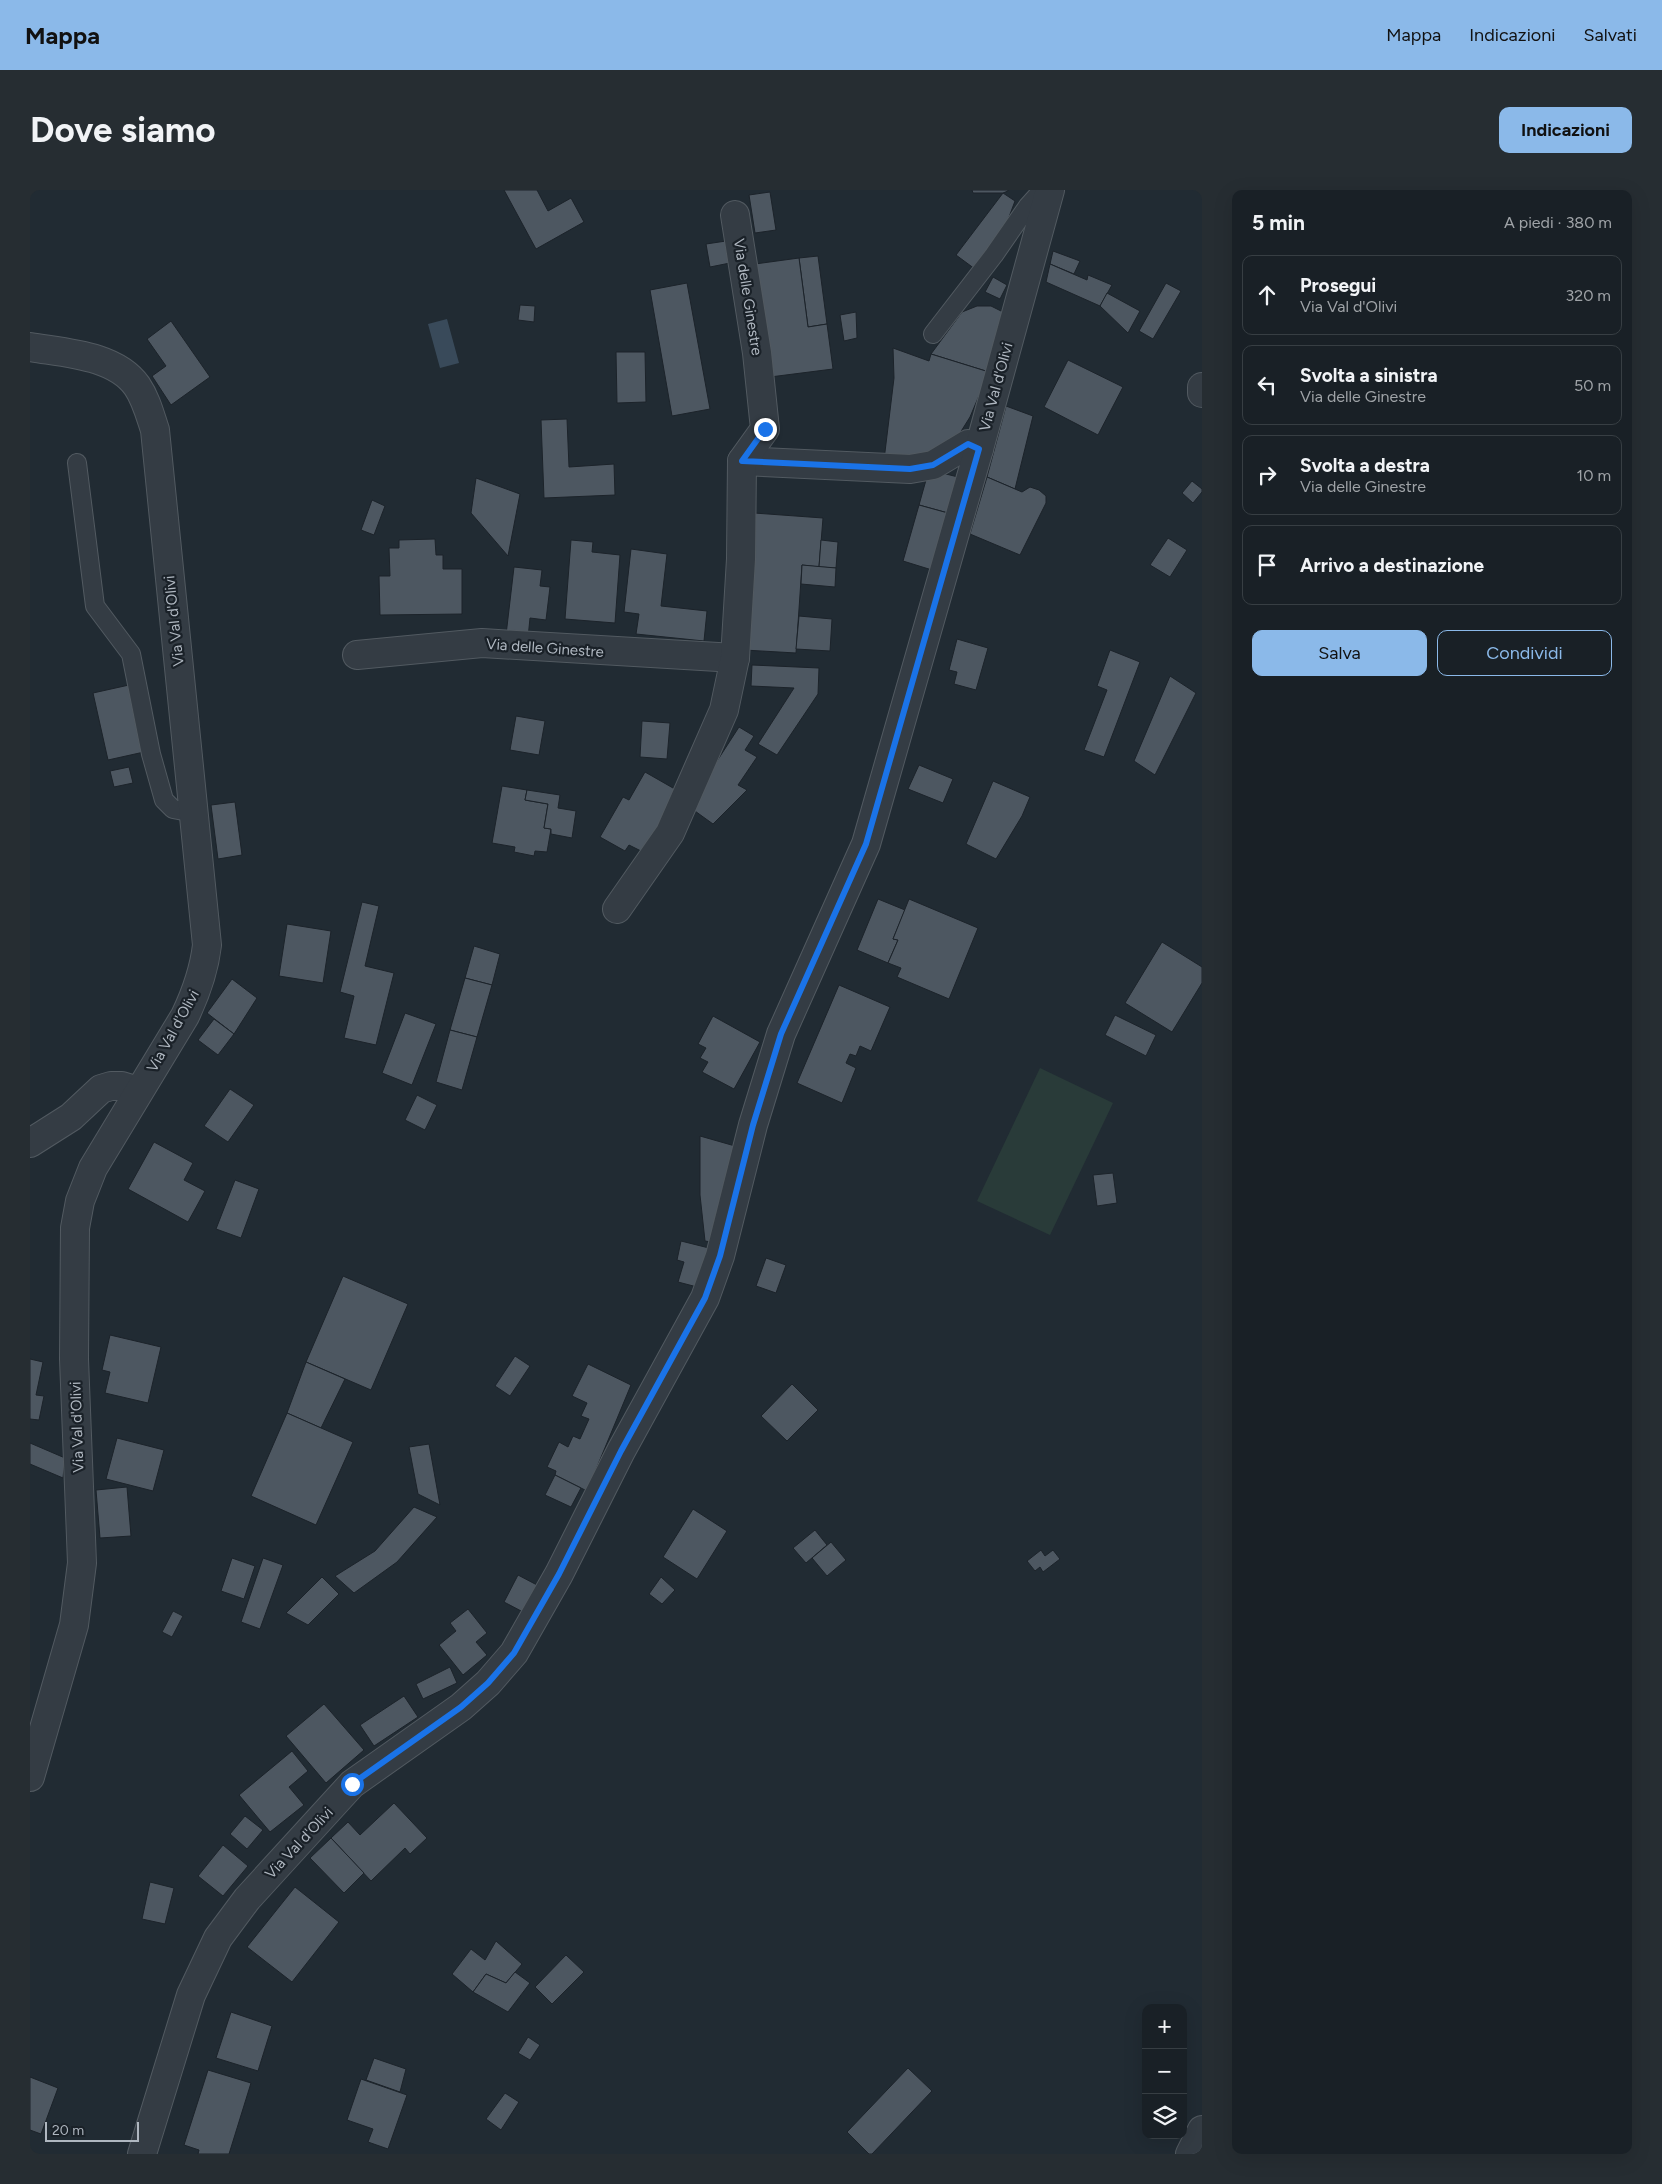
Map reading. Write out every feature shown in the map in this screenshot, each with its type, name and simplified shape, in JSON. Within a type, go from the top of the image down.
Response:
[{"type":"street","name":"Via Val d'Olivi","points":[[142,2154],[191,1995],[218,1938],[247,1899],[352,1784],[461,1707],[488,1683],[514,1653],[559,1574],[621,1451],[705,1298],[720,1256],[753,1125],[781,1034],[866,844],[1050,192]]},
{"type":"street","name":"Via delle Ginestre","points":[[734,214],[757,353],[765,429],[742,461]]},
{"type":"street","name":"Via Val d'Olivi","points":[[30,347],[103,362],[123,372],[137,386],[147,404],[155,430],[207,945],[204,968],[196,993],[185,1016],[93,1168],[80,1201],[75,1228],[74,1359],[82,1563],[74,1625],[30,1777]]},
{"type":"street","points":[[1202,387],[1202,393]]},
{"type":"street","points":[[617,909],[670,833],[724,710],[735,658],[741,559],[742,461],[910,469],[933,465],[968,444],[979,449]]},
{"type":"street","name":"Via delle Ginestre","points":[[356,655],[482,643],[735,658]]},
{"type":"street","points":[[30,1143],[71,1117],[100,1089],[122,1086],[138,1091]]},
{"type":"street","points":[[1190,2154],[1202,2130]]},
{"type":"lane","points":[[934,334],[994,255],[1028,206],[1037,196],[1050,192]]},
{"type":"lane","points":[[77,463],[94,606],[131,654],[151,754],[164,800],[173,809],[194,813]]},
{"type":"shaded area","points":[[1040,1068],[1113,1103],[1050,1235],[977,1201]]},
{"type":"water","points":[[447,319],[459,363],[440,368],[428,324]]},
{"type":"building","points":[[504,190],[537,190],[548,211],[571,198],[584,222],[536,249]]},
{"type":"building","points":[[972,190],[1008,191],[1003,193],[973,193]]},
{"type":"building","points":[[770,192],[776,230],[755,233],[749,195]]},
{"type":"building","points":[[1003,193],[1015,201],[1003,233],[975,269],[956,255]]},
{"type":"building","points":[[726,241],[730,263],[710,267],[706,244]]},
{"type":"building","points":[[1053,251],[1080,261],[1074,274],[1050,264]]},
{"type":"building","points":[[818,256],[827,324],[808,327],[799,258]]},
{"type":"building","points":[[799,258],[808,327],[827,324],[833,369],[770,377],[755,264]]},
{"type":"building","points":[[1050,264],[1087,280],[1088,275],[1112,285],[1100,306],[1046,282]]},
{"type":"building","points":[[993,277],[1007,285],[1000,299],[985,292]]},
{"type":"building","points":[[687,283],[710,409],[672,416],[650,290]]},
{"type":"building","points":[[1166,283],[1181,291],[1153,339],[1139,331]]},
{"type":"building","points":[[1107,293],[1140,311],[1128,333],[1100,306]]},
{"type":"building","points":[[520,305],[535,306],[534,322],[518,320]]},
{"type":"building","points":[[977,306],[991,306],[1009,315],[989,372],[931,354],[962,312]]},
{"type":"building","points":[[856,312],[857,338],[844,341],[840,315]]},
{"type":"building","points":[[171,321],[210,377],[171,405],[152,376],[166,366],[147,339]]},
{"type":"building","points":[[893,348],[929,361],[931,354],[989,372],[970,417],[960,433],[921,464],[884,460],[894,378]]},
{"type":"building","points":[[616,352],[645,352],[646,402],[617,403]]},
{"type":"building","points":[[1068,360],[1123,387],[1098,435],[1044,407]]},
{"type":"building","points":[[1006,406],[1033,416],[1015,489],[987,477]]},
{"type":"building","points":[[567,419],[569,467],[614,464],[615,495],[544,498],[541,420]]},
{"type":"building","points":[[946,474],[958,477],[948,513],[919,505],[926,480]]},
{"type":"building","points":[[987,477],[1022,492],[1030,487],[1039,490],[1046,496],[1046,503],[1020,555],[970,534]]},
{"type":"building","points":[[476,478],[520,494],[508,556],[471,513]]},
{"type":"building","points":[[1192,481],[1202,489],[1202,492],[1193,503],[1182,493]]},
{"type":"building","points":[[372,500],[385,506],[374,535],[361,530]]},
{"type":"building","points":[[919,505],[948,513],[932,570],[903,561]]},
{"type":"building","points":[[754,513],[823,518],[819,567],[802,565],[796,653],[744,650]]},
{"type":"building","points":[[1168,538],[1187,550],[1170,577],[1150,565]]},
{"type":"building","points":[[435,539],[436,555],[443,555],[443,569],[462,569],[462,614],[380,615],[379,576],[390,576],[389,548],[399,548],[399,540]]},
{"type":"building","points":[[571,540],[593,542],[592,552],[620,555],[615,623],[565,619]]},
{"type":"building","points":[[821,540],[838,542],[836,568],[819,567]]},
{"type":"building","points":[[631,549],[667,554],[661,606],[707,611],[704,641],[636,634],[639,614],[624,612]]},
{"type":"building","points":[[802,565],[836,568],[835,587],[801,584]]},
{"type":"building","points":[[514,567],[542,570],[540,586],[550,587],[546,620],[530,618],[528,638],[506,635]]},
{"type":"building","points":[[799,616],[832,619],[830,651],[796,649]]},
{"type":"building","points":[[957,639],[988,648],[976,690],[954,684],[957,672],[949,670]]},
{"type":"building","points":[[1110,650],[1140,662],[1104,757],[1084,750],[1107,690],[1097,686]]},
{"type":"building","points":[[752,665],[819,668],[818,694],[777,755],[758,744],[794,688],[751,686]]},
{"type":"building","points":[[1170,676],[1196,693],[1155,775],[1134,761]]},
{"type":"building","points":[[129,685],[144,752],[108,760],[93,693]]},
{"type":"building","points":[[516,716],[545,721],[539,755],[510,750]]},
{"type":"building","points":[[642,721],[670,723],[667,759],[640,757]]},
{"type":"building","points":[[739,727],[754,736],[745,750],[757,757],[738,785],[747,790],[713,824],[688,806]]},
{"type":"building","points":[[919,765],[953,779],[943,803],[908,789]]},
{"type":"building","points":[[129,767],[133,783],[114,787],[110,771]]},
{"type":"building","points":[[645,772],[680,792],[645,853],[629,845],[625,851],[600,837],[623,797],[629,800]]},
{"type":"building","points":[[993,781],[1030,797],[1022,816],[996,859],[966,844]]},
{"type":"building","points":[[502,786],[527,790],[525,800],[548,804],[544,828],[551,829],[547,852],[535,851],[534,856],[514,852],[515,847],[492,843]]},
{"type":"building","points":[[527,790],[560,795],[558,808],[576,811],[572,838],[551,834],[551,829],[544,828],[548,804],[525,800]]},
{"type":"building","points":[[235,802],[242,855],[218,859],[211,805]]},
{"type":"building","points":[[878,899],[905,910],[893,939],[898,940],[888,963],[857,950]]},
{"type":"building","points":[[909,899],[978,928],[949,999],[897,977],[901,968],[888,963],[898,940],[893,939]]},
{"type":"building","points":[[362,902],[379,906],[365,966],[394,973],[376,1045],[344,1038],[354,996],[340,992]]},
{"type":"building","points":[[287,924],[331,931],[323,983],[279,976]]},
{"type":"building","points":[[1162,942],[1202,967],[1202,983],[1172,1032],[1125,1003]]},
{"type":"building","points":[[474,946],[500,954],[492,985],[465,978]]},
{"type":"building","points":[[465,978],[492,985],[477,1037],[450,1030]]},
{"type":"building","points":[[232,979],[257,998],[234,1034],[207,1013]]},
{"type":"building","points":[[839,985],[890,1007],[871,1051],[860,1046],[856,1056],[850,1054],[846,1063],[856,1068],[842,1103],[797,1083]]},
{"type":"building","points":[[405,1013],[436,1024],[412,1085],[382,1073]]},
{"type":"building","points":[[1115,1015],[1156,1035],[1146,1056],[1105,1035]]},
{"type":"building","points":[[713,1016],[760,1042],[734,1089],[702,1072],[708,1062],[700,1058],[706,1048],[698,1044]]},
{"type":"building","points":[[214,1019],[234,1034],[218,1055],[198,1040]]},
{"type":"building","points":[[450,1030],[477,1037],[462,1090],[436,1082]]},
{"type":"building","points":[[230,1089],[254,1105],[228,1142],[204,1126]]},
{"type":"building","points":[[417,1095],[437,1105],[425,1130],[405,1120]]},
{"type":"building","points":[[700,1136],[742,1148],[717,1243],[705,1241],[700,1195]]},
{"type":"building","points":[[154,1142],[193,1163],[184,1180],[205,1191],[188,1222],[128,1189]]},
{"type":"building","points":[[1113,1173],[1117,1203],[1097,1206],[1093,1175]]},
{"type":"building","points":[[235,1180],[259,1189],[241,1238],[216,1229]]},
{"type":"building","points":[[681,1241],[713,1249],[701,1288],[678,1282],[684,1262],[677,1260]]},
{"type":"building","points":[[766,1258],[786,1265],[776,1293],[756,1286]]},
{"type":"building","points":[[343,1276],[408,1304],[371,1390],[306,1362]]},
{"type":"building","points":[[110,1335],[161,1347],[148,1403],[105,1393],[110,1372],[102,1370]]},
{"type":"building","points":[[515,1356],[530,1366],[510,1396],[495,1386]]},
{"type":"building","points":[[30,1359],[43,1362],[36,1395],[44,1396],[39,1420],[30,1419]]},
{"type":"building","points":[[306,1362],[345,1379],[321,1428],[287,1413]]},
{"type":"building","points":[[588,1364],[631,1385],[587,1491],[555,1475],[556,1471],[547,1467],[559,1442],[568,1447],[573,1436],[580,1439],[589,1419],[581,1416],[587,1403],[572,1396]]},
{"type":"building","points":[[792,1384],[818,1410],[787,1441],[761,1416]]},
{"type":"building","points":[[287,1413],[353,1442],[316,1525],[251,1496]]},
{"type":"building","points":[[117,1438],[164,1450],[153,1491],[106,1479]]},
{"type":"building","points":[[30,1443],[65,1458],[63,1478],[30,1464]]},
{"type":"building","points":[[429,1444],[440,1505],[418,1494],[409,1447]]},
{"type":"building","points":[[555,1475],[581,1488],[571,1507],[545,1495]]},
{"type":"building","points":[[127,1487],[131,1536],[100,1538],[96,1490]]},
{"type":"building","points":[[414,1507],[437,1517],[397,1562],[354,1593],[335,1576],[375,1551]]},
{"type":"building","points":[[693,1509],[727,1531],[697,1579],[663,1557]]},
{"type":"building","points":[[815,1530],[827,1545],[806,1563],[793,1548]]},
{"type":"building","points":[[831,1542],[846,1560],[827,1576],[812,1558]]},
{"type":"building","points":[[1041,1550],[1045,1556],[1053,1550],[1060,1559],[1043,1572],[1040,1567],[1035,1571],[1027,1561]]},
{"type":"building","points":[[232,1558],[255,1566],[244,1599],[221,1591]]},
{"type":"building","points":[[263,1558],[283,1565],[260,1629],[241,1622]]},
{"type":"building","points":[[518,1575],[537,1585],[523,1612],[504,1602]]},
{"type":"building","points":[[322,1577],[339,1594],[308,1625],[286,1613]]},
{"type":"building","points":[[661,1577],[675,1590],[662,1604],[649,1594]]},
{"type":"building","points":[[468,1609],[487,1633],[476,1642],[487,1655],[463,1675],[439,1645],[456,1631],[450,1623]]},
{"type":"building","points":[[173,1611],[183,1616],[172,1637],[162,1632]]},
{"type":"building","points":[[450,1667],[457,1683],[423,1699],[416,1684]]},
{"type":"building","points":[[404,1696],[418,1717],[374,1746],[360,1725]]},
{"type":"building","points":[[324,1704],[364,1750],[326,1783],[286,1736]]},
{"type":"building","points":[[292,1751],[308,1771],[289,1787],[304,1805],[270,1832],[239,1795]]},
{"type":"building","points":[[394,1803],[427,1838],[410,1854],[405,1848],[371,1881],[331,1838],[348,1822],[360,1835]]},
{"type":"building","points":[[245,1816],[263,1830],[247,1849],[230,1834]]},
{"type":"building","points":[[331,1838],[364,1873],[344,1893],[310,1858]]},
{"type":"building","points":[[223,1845],[248,1866],[223,1896],[198,1876]]},
{"type":"building","points":[[150,1882],[174,1888],[165,1924],[142,1919]]},
{"type":"building","points":[[295,1887],[339,1922],[292,1982],[247,1947]]},
{"type":"building","points":[[496,1941],[522,1964],[506,1983],[486,1974],[473,1992],[452,1974],[471,1949],[485,1960]]},
{"type":"building","points":[[566,1955],[584,1972],[552,2004],[535,1987]]},
{"type":"building","points":[[515,1972],[530,1983],[508,2012],[473,1992],[486,1974],[506,1983]]},
{"type":"building","points":[[231,2012],[272,2026],[258,2071],[216,2058]]},
{"type":"building","points":[[528,2037],[540,2045],[530,2060],[518,2053]]},
{"type":"building","points":[[374,2058],[406,2069],[400,2092],[366,2080]]},
{"type":"building","points":[[908,2068],[932,2091],[872,2154],[869,2154],[847,2132]]},
{"type":"building","points":[[208,2070],[251,2083],[229,2154],[198,2154],[199,2150],[184,2145]]},
{"type":"building","points":[[30,2077],[58,2088],[41,2134],[30,2130]]},
{"type":"building","points":[[361,2079],[407,2095],[388,2149],[368,2142],[373,2129],[347,2120]]},
{"type":"building","points":[[505,2093],[519,2102],[501,2130],[486,2119]]},
{"type":"route","points":[[352,1784],[461,1707],[488,1683],[514,1653],[559,1574],[621,1451],[705,1298],[720,1256],[753,1125],[781,1034],[866,844],[979,449],[968,444],[933,465],[910,469],[742,461],[765,429]]}]
